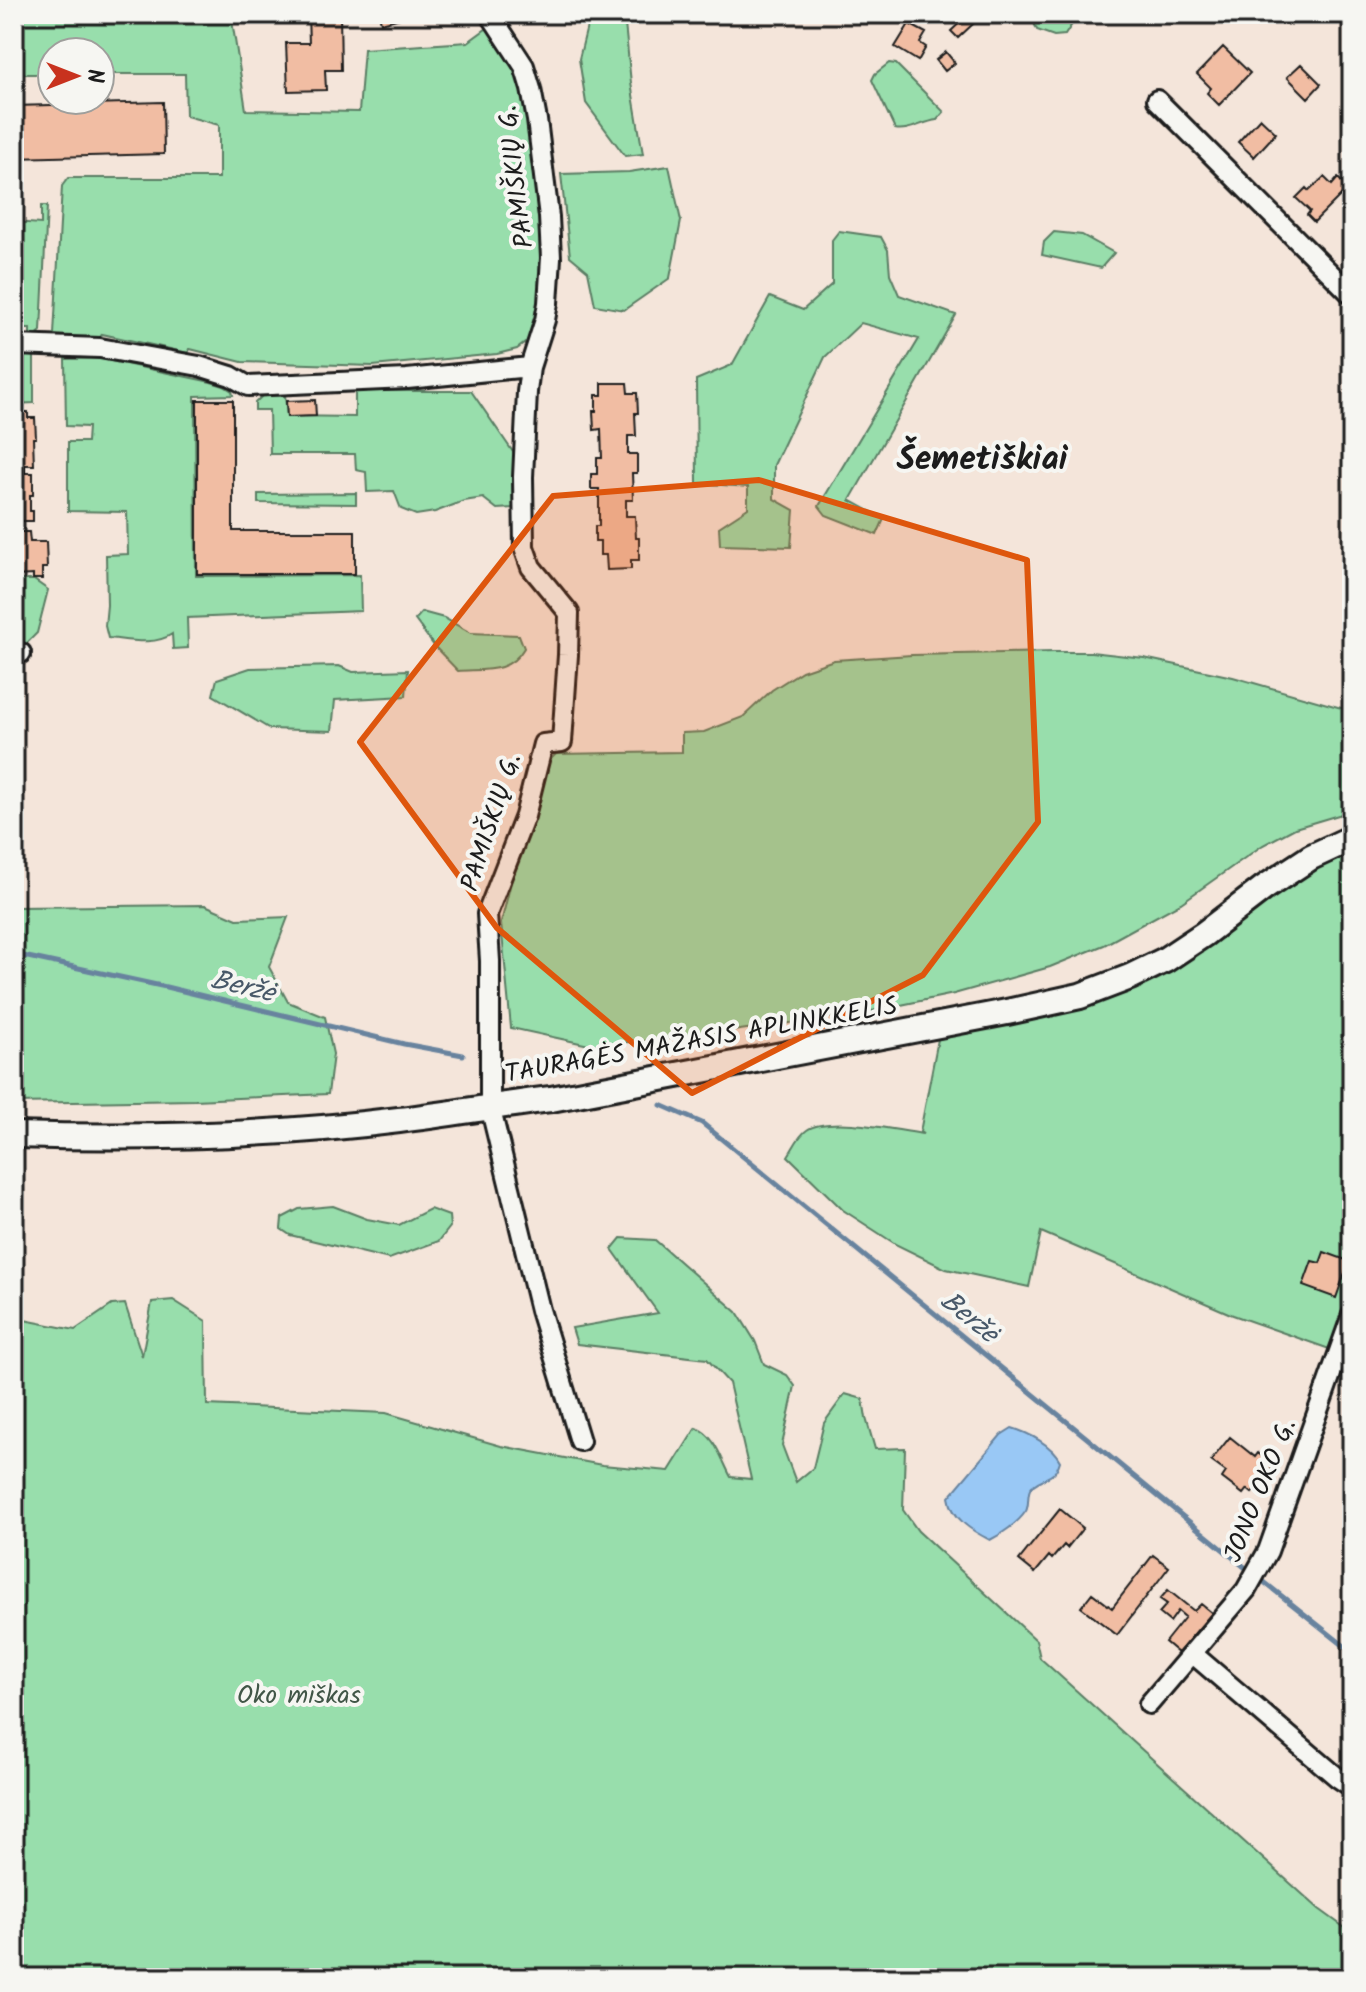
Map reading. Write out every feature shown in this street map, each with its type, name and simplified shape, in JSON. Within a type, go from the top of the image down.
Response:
[{"type":"main road","name":"TAURAGĖS MAŽASIS APLINKKELIS","points":[[14,1135],[84,1138],[219,1135],[399,1120],[551,1099],[1080,996],[1165,960],[1311,857],[1352,838]]},
{"type":"street","name":"PAMIŠKIŲ G.","points":[[490,14],[524,66],[534,104],[549,217],[550,278],[545,320],[530,367],[523,477],[524,547],[531,567],[569,613],[562,742],[543,744],[525,816],[487,914],[490,1106],[540,1310],[580,1441]]},
{"type":"street","points":[[1157,100],[1352,295]]},
{"type":"street","points":[[14,345],[100,348],[199,366],[231,376],[248,386],[407,379],[530,367]]},
{"type":"street","name":"JONO OKO G.","points":[[1149,1704],[1246,1590],[1268,1551],[1352,1315]]},
{"type":"street","points":[[1193,1654],[1352,1787]]},
{"type":"highlighted area","points":[[759,480],[1027,560],[1038,822],[923,975],[692,1093],[497,928],[360,742],[553,496]]},
{"type":"green space","points":[[14,14],[231,14],[246,110],[359,112],[364,49],[468,42],[490,26],[524,78],[545,206],[544,312],[533,337],[517,349],[497,354],[373,366],[242,362],[190,349],[188,353],[102,334],[99,341],[54,335],[62,186],[68,178],[219,178],[219,125],[186,116],[185,74],[116,74],[116,36],[36,36],[36,74],[14,74]]},
{"type":"green space","points":[[590,14],[624,14],[643,154],[625,156],[586,103],[579,59]]},
{"type":"green space","points":[[1036,14],[1068,14],[1074,21],[1065,35],[1054,36],[1037,30],[1034,23]]},
{"type":"green space","points":[[889,63],[896,64],[944,112],[937,120],[895,129],[872,80]]},
{"type":"green space","points":[[669,166],[681,221],[670,278],[624,310],[595,305],[588,271],[570,256],[561,174],[629,172]]},
{"type":"green space","points":[[41,206],[47,206],[41,331],[30,336],[30,329],[14,329],[14,222],[41,224]]},
{"type":"green space","points":[[839,231],[881,237],[888,250],[890,274],[899,295],[956,315],[850,500],[884,519],[877,535],[826,515],[819,506],[919,339],[861,323],[825,357],[774,465],[774,499],[794,510],[791,547],[720,545],[719,527],[748,508],[748,487],[697,483],[696,380],[732,365],[770,297],[803,310],[832,284],[832,240]]},
{"type":"green space","points":[[1054,232],[1082,235],[1114,253],[1101,268],[1042,255],[1044,242]]},
{"type":"green space","points":[[14,356],[34,356],[34,403],[14,404]]},
{"type":"green space","points":[[97,358],[211,382],[232,391],[233,395],[195,396],[196,576],[360,575],[361,611],[187,618],[188,648],[173,649],[172,634],[150,641],[108,638],[105,626],[106,555],[128,554],[127,512],[68,511],[68,442],[87,442],[88,427],[66,426],[65,359]]},
{"type":"green space","points":[[355,391],[471,391],[515,455],[513,508],[497,509],[483,498],[416,515],[401,509],[394,491],[367,492],[366,472],[356,470],[355,454],[270,454],[269,410],[255,410],[255,403],[262,396],[285,395],[287,416],[355,417]]},
{"type":"green space","points":[[356,493],[356,504],[258,503],[258,494]]},
{"type":"green space","points":[[14,580],[34,580],[48,590],[37,633],[25,645],[14,645]]},
{"type":"green space","points":[[422,612],[444,618],[471,633],[519,635],[524,648],[503,666],[458,671],[415,620]]},
{"type":"green space","points":[[1091,652],[1144,658],[1233,677],[1352,711],[1352,811],[1295,828],[1263,845],[1181,903],[1104,945],[1050,967],[954,994],[867,1012],[684,1038],[589,1045],[511,1028],[501,923],[548,762],[556,754],[682,752],[682,733],[704,732],[743,717],[772,690],[802,671],[834,660],[912,655]]},
{"type":"green space","points":[[339,666],[353,672],[408,670],[406,696],[335,700],[332,731],[270,729],[213,695],[217,679],[250,668]]},
{"type":"green space","points":[[1352,852],[1352,1314],[1335,1351],[1233,1315],[1041,1232],[1029,1287],[946,1269],[897,1245],[843,1210],[788,1156],[801,1135],[817,1126],[863,1125],[923,1134],[920,1132],[938,1039],[1061,1013],[1099,1001],[1176,966],[1306,874]]},
{"type":"green space","points":[[205,905],[237,919],[288,917],[269,967],[288,1002],[325,1017],[333,1054],[328,1094],[14,1103],[14,956],[22,949],[16,907]]},
{"type":"green space","points":[[333,1206],[367,1219],[399,1225],[430,1209],[449,1216],[450,1227],[439,1241],[389,1259],[290,1235],[281,1229],[282,1218],[299,1209]]},
{"type":"green space","name":"Oko miškas","points":[[621,1238],[655,1240],[737,1312],[755,1341],[764,1364],[787,1375],[795,1386],[782,1445],[796,1482],[813,1468],[824,1423],[845,1394],[863,1399],[875,1449],[905,1448],[903,1510],[918,1531],[1036,1640],[1040,1658],[1319,1909],[1352,1933],[1352,1978],[14,1978],[14,1318],[75,1330],[112,1305],[125,1304],[142,1356],[152,1302],[173,1300],[206,1321],[207,1405],[386,1413],[501,1446],[602,1465],[669,1471],[696,1428],[713,1442],[731,1477],[751,1479],[729,1383],[707,1359],[577,1344],[572,1328],[658,1313],[612,1249]]},
{"type":"water","points":[[1012,1428],[1039,1440],[1060,1461],[1052,1475],[1032,1486],[1023,1515],[1010,1528],[990,1540],[959,1518],[949,1497],[1001,1435]]},
{"type":"building","points":[[308,14],[340,14],[341,70],[325,70],[326,90],[288,91],[286,43],[309,43]]},
{"type":"building","points":[[379,14],[416,14],[381,23]]},
{"type":"building","points":[[966,17],[973,24],[958,38],[951,31]]},
{"type":"building","points":[[909,24],[926,33],[920,43],[926,47],[918,61],[895,47]]},
{"type":"building","points":[[1223,47],[1250,73],[1219,105],[1207,93],[1211,88],[1197,74]]},
{"type":"building","points":[[946,52],[955,63],[945,71],[936,60]]},
{"type":"building","points":[[1301,64],[1321,84],[1308,98],[1287,77]]},
{"type":"building","points":[[163,102],[164,154],[14,158],[14,106],[36,105],[36,116],[116,116],[116,103]]},
{"type":"building","points":[[1260,118],[1276,133],[1254,157],[1238,142]]},
{"type":"building","points":[[1324,177],[1332,185],[1338,178],[1348,188],[1314,222],[1307,215],[1310,211],[1296,198]]},
{"type":"building","points":[[602,383],[627,383],[628,393],[637,393],[636,436],[628,436],[628,454],[637,454],[637,473],[632,473],[633,500],[626,500],[626,516],[635,516],[639,560],[631,560],[631,569],[607,570],[606,555],[600,555],[600,541],[595,541],[595,526],[599,526],[599,489],[591,489],[591,474],[597,474],[597,458],[602,458],[601,429],[594,430],[593,411],[596,411],[596,395],[602,395]]},
{"type":"building","points":[[197,400],[233,400],[233,531],[355,531],[355,574],[197,574]]},
{"type":"building","points":[[315,400],[316,416],[287,417],[286,401]]},
{"type":"building","points":[[14,412],[28,412],[28,418],[35,418],[34,465],[25,465],[25,473],[33,473],[30,511],[33,511],[33,521],[21,521],[21,532],[29,532],[30,542],[46,542],[47,568],[42,568],[42,579],[33,579],[33,575],[14,576]]},
{"type":"building","points":[[1324,1252],[1349,1261],[1336,1298],[1303,1286],[1312,1261],[1320,1263]]},
{"type":"building","points":[[1230,1437],[1255,1457],[1258,1453],[1274,1466],[1252,1493],[1247,1489],[1243,1494],[1222,1478],[1226,1472],[1211,1461]]},
{"type":"building","points":[[1060,1509],[1083,1528],[1067,1548],[1064,1545],[1052,1559],[1049,1556],[1035,1573],[1019,1560]]},
{"type":"building","points":[[1153,1555],[1169,1567],[1117,1635],[1081,1607],[1092,1593],[1112,1608]]},
{"type":"building","points":[[1168,1590],[1194,1611],[1201,1604],[1212,1613],[1178,1653],[1165,1642],[1185,1617],[1178,1611],[1170,1622],[1159,1613],[1167,1604],[1160,1599]]},
{"type":"waterway","name":"Beržė","points":[[14,954],[463,1055]]},
{"type":"waterway","name":"Beržė","points":[[661,1105],[702,1123],[1247,1569]]},
{"type":"waterway","name":"Beržė","points":[[1264,1582],[1352,1652]]},
{"type":"district","name":"Šemetiškiai","points":[[982,457]]}]
